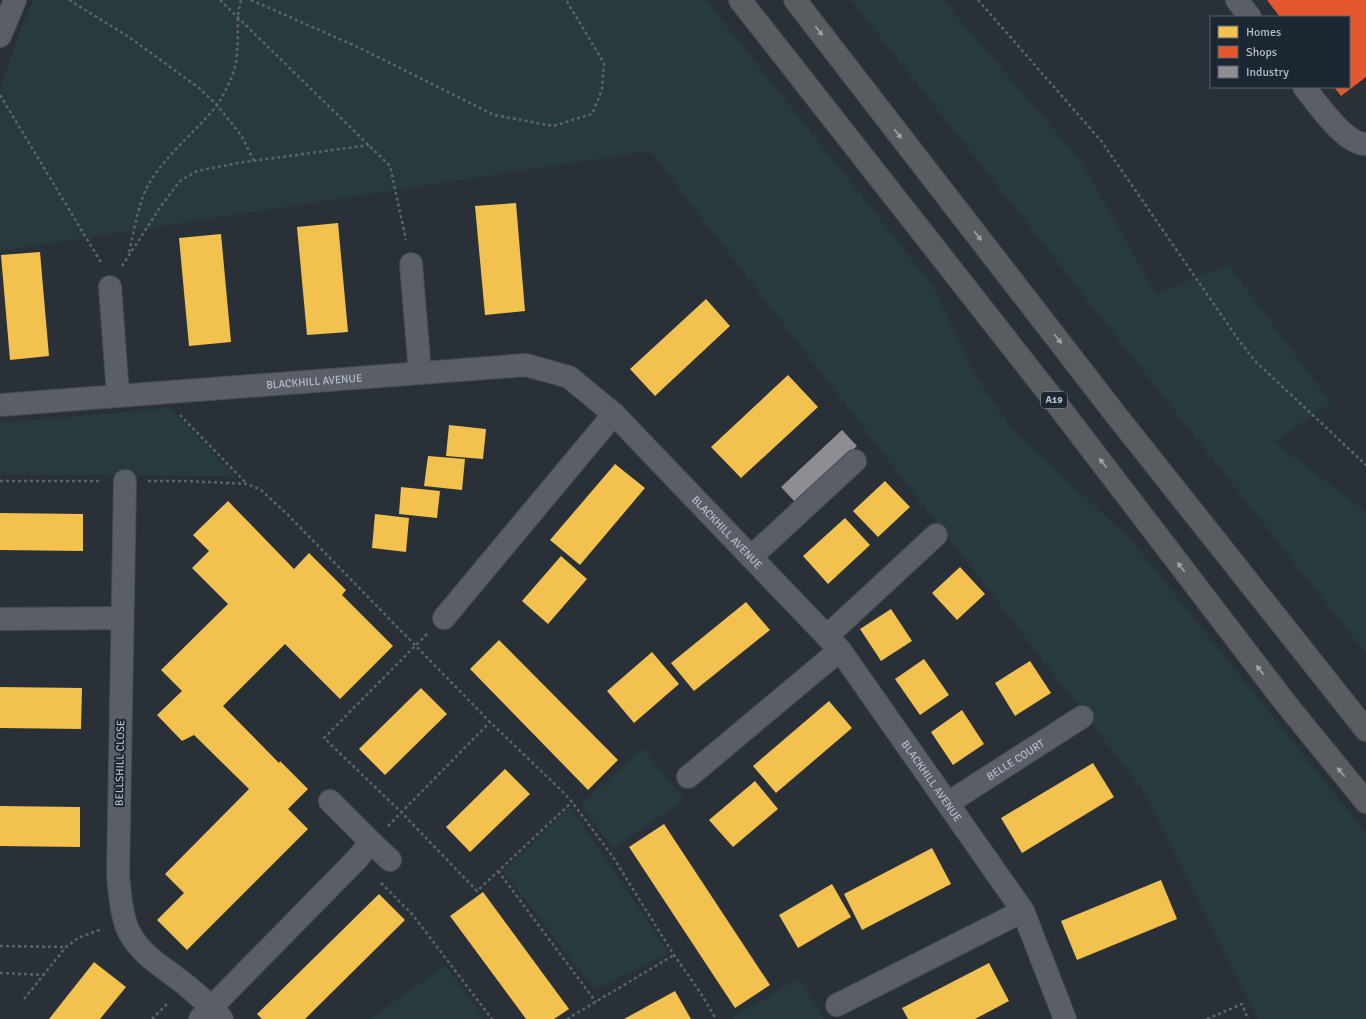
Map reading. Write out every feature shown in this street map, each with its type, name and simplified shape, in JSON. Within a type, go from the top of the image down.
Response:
[{"type":"highway","name":"A19","points":[[740,0],[1053,399],[1287,705],[1366,802]]},
{"type":"highway","points":[[795,0],[1116,415],[1366,730]]},
{"type":"street","points":[[0,36],[15,0]]},
{"type":"street","points":[[1237,0],[1249,16]]},
{"type":"street","points":[[1305,88],[1342,133],[1361,144],[1366,144]]},
{"type":"street","points":[[411,264],[420,373]]},
{"type":"street","points":[[110,287],[118,395]]},
{"type":"street","name":"BLACKHILL AVENUE","points":[[0,404],[526,365],[569,377],[614,414],[834,643],[1023,911],[1065,1019]]},
{"type":"street","points":[[444,618],[614,414]]},
{"type":"street","points":[[752,557],[855,461]]},
{"type":"street","name":"BELLSHILL CLOSE","points":[[125,481],[118,876],[120,901],[124,920],[129,932],[152,960],[211,1015],[357,859],[371,842]]},
{"type":"street","points":[[688,778],[834,643],[936,535]]},
{"type":"street","points":[[0,619],[122,618]]},
{"type":"street","name":"BELLE COURT","points":[[948,803],[1082,717]]},
{"type":"street","points":[[330,801],[390,860]]},
{"type":"street","points":[[838,1005],[1023,911]]},
{"type":"path","points":[[69,0],[128,37],[199,88],[217,105],[241,135],[254,161]]},
{"type":"path","points":[[220,0],[390,166],[411,264]]},
{"type":"path","points":[[129,255],[142,203],[149,183],[163,163],[217,105],[230,83],[236,69],[238,50],[238,16],[241,0]]},
{"type":"path","points":[[252,0],[360,48],[494,115],[553,126],[592,114],[602,90],[604,63],[566,0]]},
{"type":"path","points":[[978,0],[1102,142],[1238,339],[1255,361],[1366,465]]},
{"type":"path","points":[[0,95],[103,266],[110,287]]},
{"type":"path","points":[[110,287],[161,206],[180,181],[197,171],[254,161],[369,145]]},
{"type":"path","points":[[157,392],[247,484]]},
{"type":"path","points":[[0,481],[186,481],[247,484],[261,490],[286,513],[490,722],[572,802],[613,857],[716,1019]]},
{"type":"path","points":[[444,618],[324,738],[402,813],[477,891],[572,802]]},
{"type":"path","points":[[371,842],[402,813],[490,722]]},
{"type":"path","points":[[357,859],[412,914],[492,1019]]},
{"type":"path","points":[[498,871],[596,1002]]},
{"type":"path","points":[[24,999],[66,947],[78,938],[124,920]]},
{"type":"path","points":[[0,946],[66,947]]},
{"type":"path","points":[[567,1019],[674,955]]},
{"type":"path","points":[[0,973],[43,975]]},
{"type":"path","points":[[1207,1019],[1242,1004],[1248,1019]]},
{"type":"green space","points":[[33,0],[706,0],[933,286],[975,375],[1011,428],[1133,542],[1366,833],[1366,1019],[1258,1019],[1145,793],[650,151],[0,251],[0,89]]},
{"type":"green space","points":[[851,0],[943,0],[1081,161],[1156,294],[1228,264],[1331,403],[1274,442],[1366,512],[1366,654]]},
{"type":"green space","points":[[170,408],[235,476],[0,475],[0,423]]},
{"type":"green space","points":[[643,748],[684,800],[613,849],[581,805]]},
{"type":"green space","points":[[570,806],[669,953],[595,990],[503,871]]},
{"type":"green space","points":[[445,965],[483,1018],[482,1019],[370,1019]]},
{"type":"green space","points":[[799,978],[824,1019],[730,1019]]},
{"type":"building: Homes","points":[[516,203],[525,311],[485,315],[475,206]]},
{"type":"building: Homes","points":[[338,223],[348,332],[307,335],[297,227]]},
{"type":"building: Homes","points":[[221,234],[231,342],[189,346],[179,238]]},
{"type":"building: Homes","points":[[40,252],[49,356],[10,360],[1,255]]},
{"type":"building: Homes","points":[[706,299],[730,326],[655,396],[630,369]]},
{"type":"building: Homes","points":[[788,375],[818,407],[741,478],[711,447]]},
{"type":"building: Homes","points":[[449,425],[486,429],[483,459],[446,456]]},
{"type":"building: Homes","points":[[428,456],[465,459],[462,490],[424,486]]},
{"type":"building: Homes","points":[[615,464],[645,488],[580,565],[550,540]]},
{"type":"building: Homes","points":[[885,481],[910,507],[878,537],[853,511]]},
{"type":"building: Homes","points":[[401,487],[440,491],[437,518],[399,514]]},
{"type":"building: Homes","points":[[228,501],[294,569],[309,553],[346,590],[342,595],[393,646],[340,699],[285,644],[223,706],[279,763],[280,761],[308,789],[288,809],[308,829],[187,950],[157,920],[184,893],[165,874],[249,789],[194,735],[182,741],[157,715],[182,691],[161,670],[228,604],[192,568],[209,551],[193,535]]},
{"type":"building: Homes","points":[[0,513],[83,514],[83,551],[0,550]]},
{"type":"building: Homes","points":[[375,514],[409,518],[406,552],[372,548]]},
{"type":"building: Homes","points":[[845,518],[870,545],[828,584],[803,556]]},
{"type":"building: Homes","points":[[561,556],[587,579],[548,624],[522,601]]},
{"type":"building: Homes","points":[[960,567],[985,594],[957,620],[932,593]]},
{"type":"building: Homes","points":[[746,602],[770,630],[694,691],[671,663]]},
{"type":"building: Homes","points":[[891,609],[912,641],[881,661],[860,629]]},
{"type":"building: Homes","points":[[499,640],[618,760],[588,790],[470,669]]},
{"type":"building: Homes","points":[[652,652],[679,684],[634,723],[607,691]]},
{"type":"building: Homes","points":[[924,659],[949,695],[920,715],[895,679]]},
{"type":"building: Homes","points":[[1030,661],[1051,693],[1015,716],[995,683]]},
{"type":"building: Homes","points":[[0,687],[82,688],[81,729],[0,728]]},
{"type":"building: Homes","points":[[421,688],[447,714],[385,775],[359,749]]},
{"type":"building: Homes","points":[[829,701],[852,728],[776,793],[753,766]]},
{"type":"building: Homes","points":[[962,710],[984,744],[953,765],[931,732]]},
{"type":"building: Homes","points":[[1093,763],[1114,797],[1022,853],[1001,818]]},
{"type":"building: Homes","points":[[505,769],[530,794],[470,852],[446,827]]},
{"type":"building: Homes","points":[[755,781],[778,809],[733,847],[709,820]]},
{"type":"building: Homes","points":[[0,806],[80,807],[80,847],[0,846]]},
{"type":"building: Homes","points":[[664,824],[770,985],[735,1008],[629,847]]},
{"type":"building: Homes","points":[[932,848],[951,884],[862,930],[844,894]]},
{"type":"building: Homes","points":[[1161,880],[1177,919],[1077,960],[1061,921]]},
{"type":"building: Homes","points":[[832,884],[851,917],[798,948],[779,915]]},
{"type":"building: Homes","points":[[483,892],[569,1009],[554,1019],[526,1019],[450,916]]},
{"type":"building: Homes","points":[[379,894],[405,920],[305,1019],[262,1019],[257,1014]]},
{"type":"building: Homes","points":[[94,962],[126,987],[100,1019],[49,1019]]},
{"type":"building: Homes","points":[[989,963],[1009,1001],[975,1019],[908,1019],[902,1008]]},
{"type":"building: Homes","points":[[675,991],[691,1019],[624,1019]]},
{"type":"building: Shops","points":[[1267,0],[1366,0],[1366,77],[1341,96],[1335,88],[1350,88],[1350,16],[1279,16]]},
{"type":"building: Industry","points":[[842,430],[857,446],[796,503],[781,487]]}]
